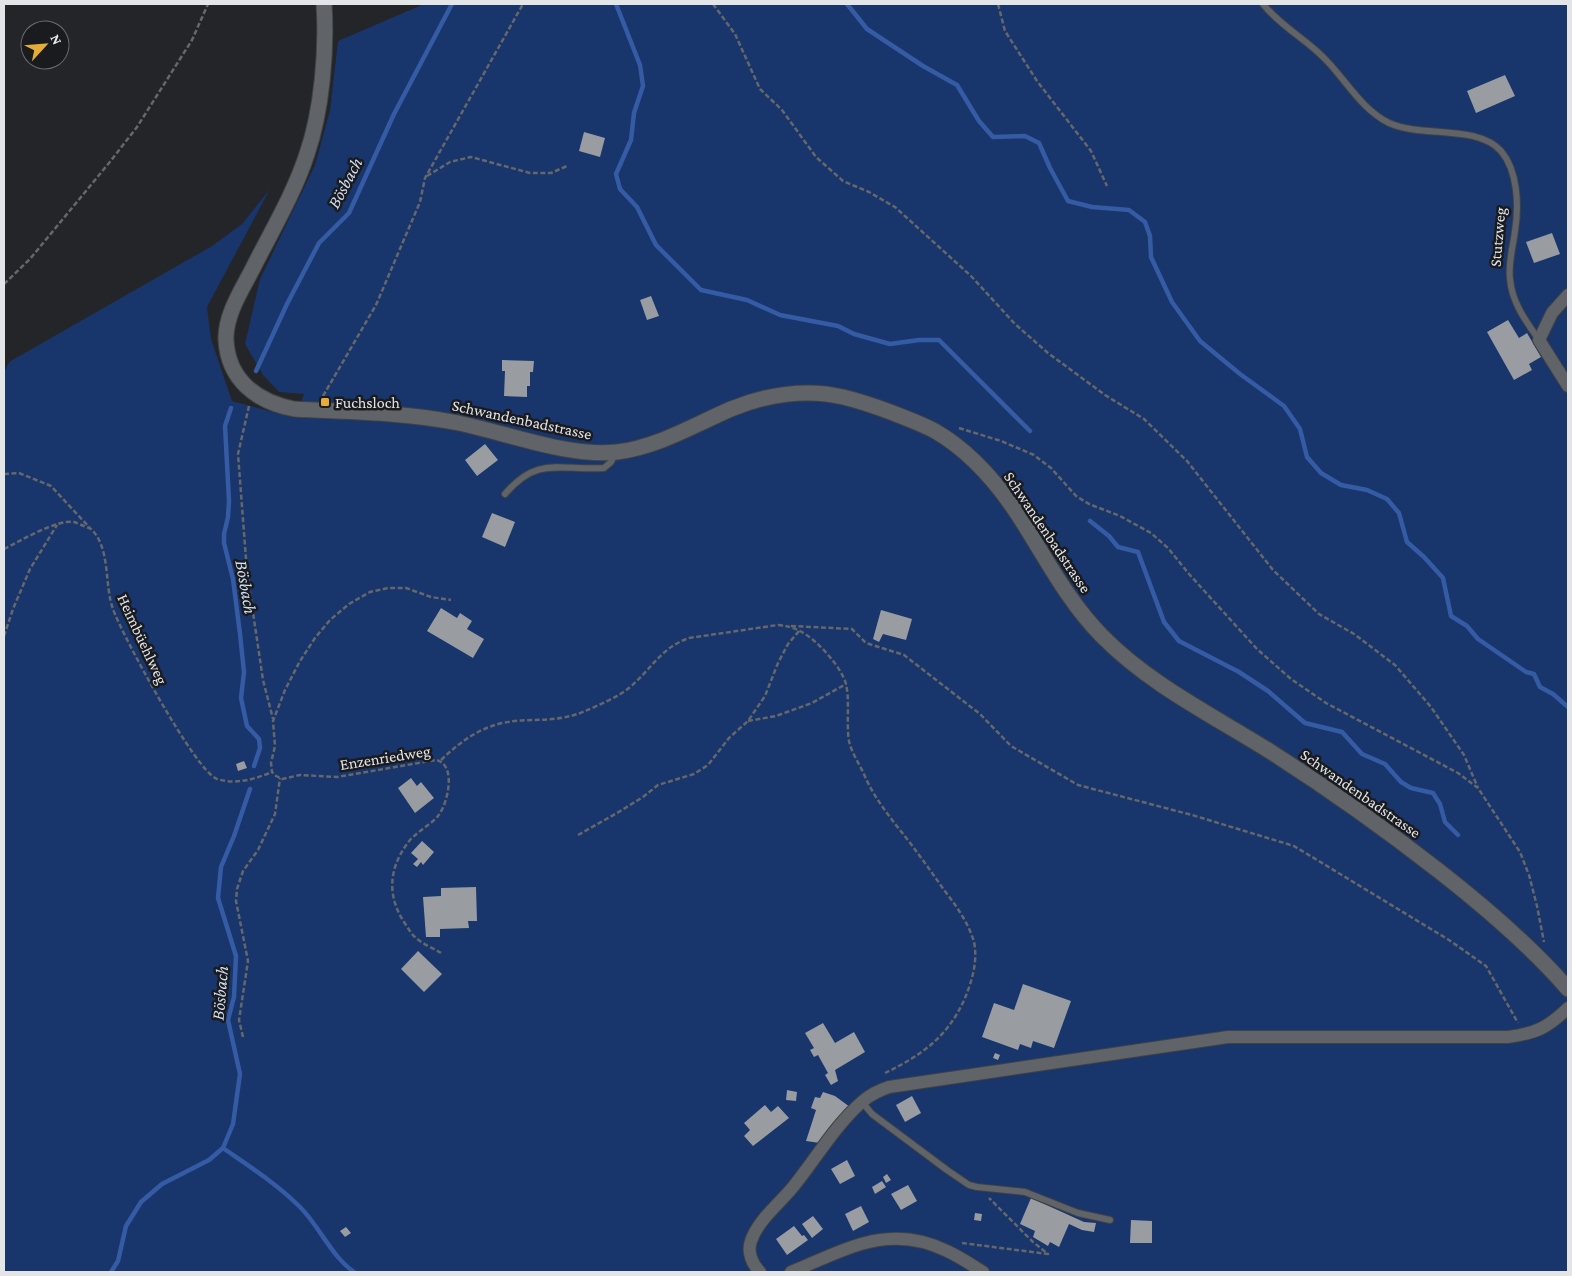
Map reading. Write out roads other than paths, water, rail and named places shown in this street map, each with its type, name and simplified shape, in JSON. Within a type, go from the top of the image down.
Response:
[{"type":"street","name":"Schwandenbadstrasse","points":[[324,4],[324,62],[308,153],[297,180],[237,298],[228,326],[226,340],[230,362],[239,380],[252,392],[261,399],[280,407],[430,418],[455,422],[562,448],[593,452],[616,452],[657,442],[735,407],[765,398],[794,393],[816,393],[856,400],[920,424],[956,445],[981,467],[1001,489],[1079,610],[1100,635],[1118,652],[1164,687],[1255,742],[1341,798],[1403,844],[1486,908],[1548,965],[1568,989]]},
{"type":"street","points":[[1539,340],[1552,313],[1568,295]]},
{"type":"street","name":"Stutzweg","points":[[1539,340],[1568,386]]},
{"type":"street","points":[[760,1272],[755,1266],[750,1252],[750,1244],[756,1230],[849,1115],[862,1102],[880,1090],[902,1084],[958,1078],[1228,1037],[1508,1037],[1541,1030],[1554,1022],[1568,1008]]},
{"type":"street","points":[[791,1272],[860,1244],[891,1238],[907,1239],[934,1245],[984,1272]]},
{"type":"lane","name":"Stutzweg","points":[[1263,4],[1290,31],[1324,58],[1373,113],[1397,126],[1484,139],[1499,149],[1510,165],[1516,190],[1517,207],[1510,261],[1510,282],[1520,311],[1539,340]]},
{"type":"lane","points":[[505,494],[514,484],[528,474],[551,467],[604,468],[611,462],[616,452]]},
{"type":"lane","points":[[862,1102],[872,1114],[962,1181],[977,1187],[1025,1192],[1078,1213],[1110,1220]]},
{"type":"waterway","name":"Bösbach","points":[[256,371],[287,304],[319,243],[349,213],[394,114],[452,4]]},
{"type":"waterway","points":[[616,4],[640,65],[643,86],[634,113],[631,140],[616,174],[620,189],[637,207],[656,245],[701,290],[747,300],[780,315],[838,326],[854,334],[890,344],[919,340],[939,340],[1030,431]]},
{"type":"waterway","points":[[847,4],[867,29],[923,66],[957,85],[979,121],[993,137],[1025,136],[1039,143],[1068,201],[1092,207],[1129,210],[1145,222],[1150,236],[1151,257],[1172,302],[1200,341],[1240,374],[1284,406],[1300,429],[1307,457],[1321,473],[1341,485],[1367,490],[1387,499],[1399,513],[1407,542],[1443,578],[1451,616],[1467,626],[1478,639],[1526,672],[1534,674],[1540,687],[1553,694],[1568,707]]},
{"type":"waterway","name":"Bösbach","points":[[231,408],[225,426],[229,501],[224,543],[233,579],[240,634],[244,672],[241,698],[247,726],[259,739],[260,748],[254,766]]},
{"type":"waterway","points":[[1090,521],[1109,536],[1118,547],[1138,552],[1164,622],[1179,641],[1239,672],[1268,691],[1305,723],[1342,732],[1362,754],[1385,764],[1401,782],[1411,788],[1433,793],[1440,804],[1445,822],[1458,835]]},
{"type":"waterway","name":"Bösbach","points":[[111,1272],[118,1261],[126,1226],[141,1202],[162,1184],[209,1160],[223,1148],[233,1124],[240,1074],[228,1020],[234,997],[236,956],[218,898],[221,867],[250,789]]},
{"type":"waterway","points":[[223,1148],[263,1176],[300,1207],[332,1250],[354,1272]]},
{"type":"place","name":"Fuchsloch","points":[[325,402]]}]
